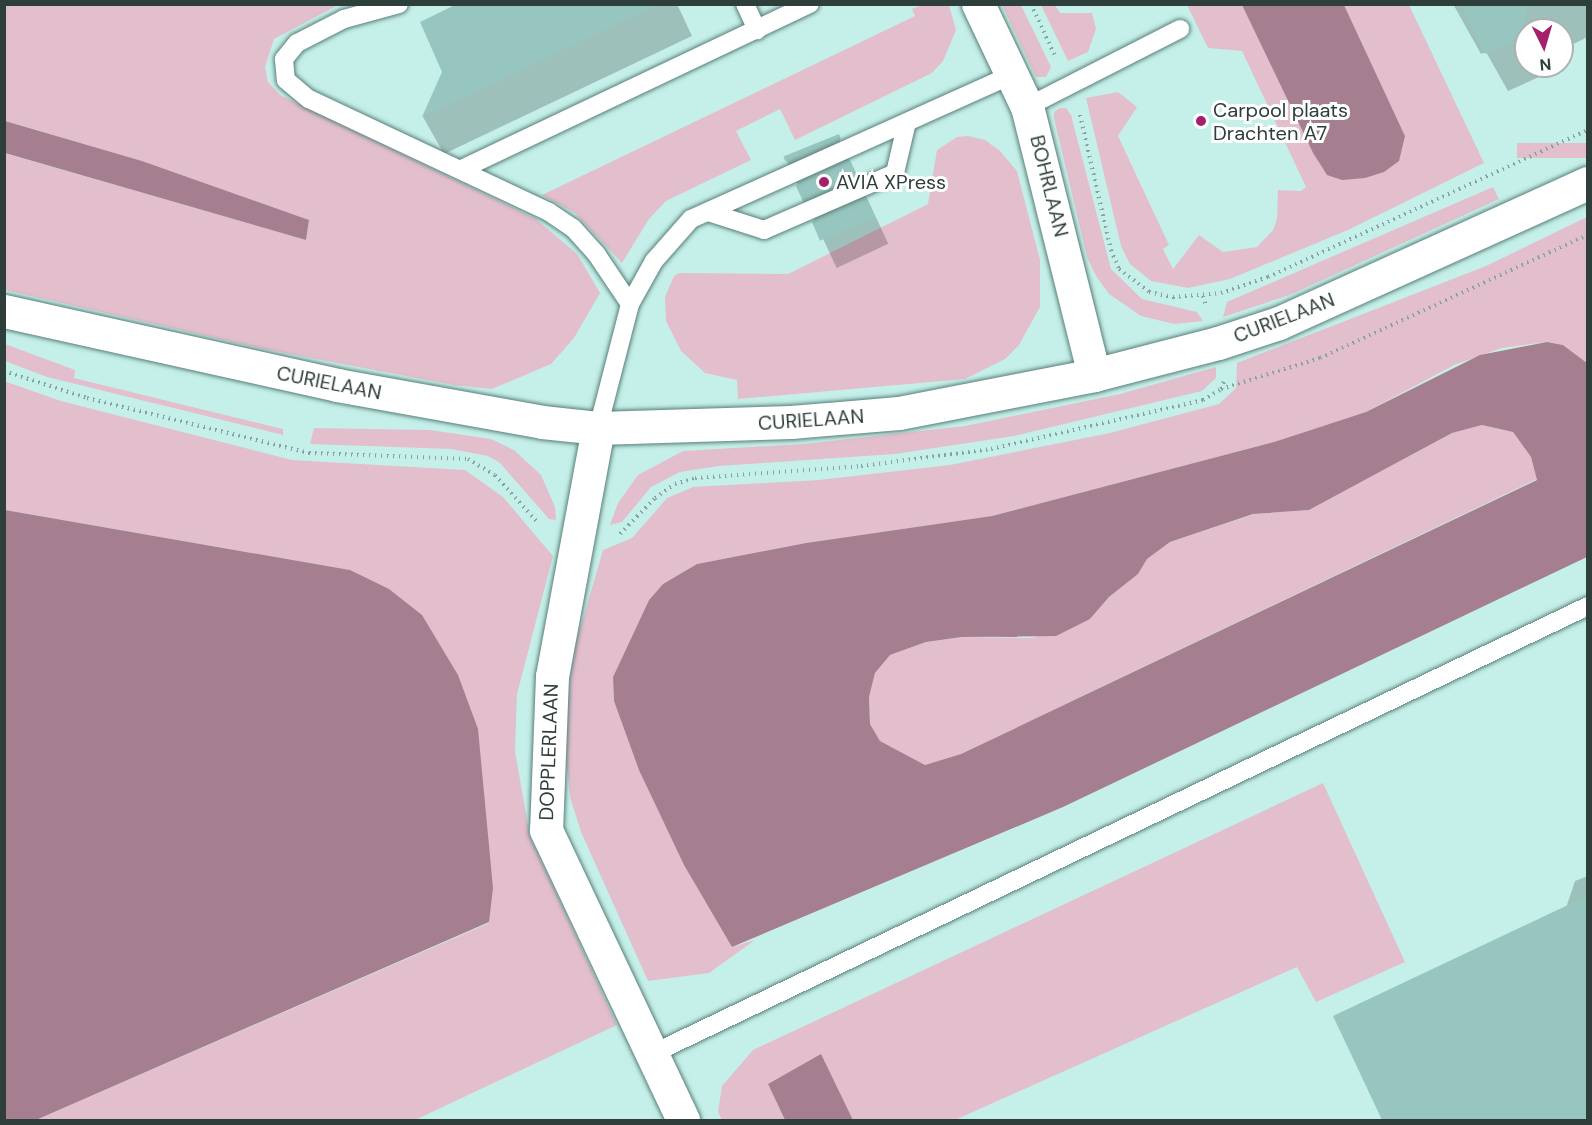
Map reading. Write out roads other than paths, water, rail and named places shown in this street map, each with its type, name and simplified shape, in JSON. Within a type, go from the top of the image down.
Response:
[{"type":"main road","name":"BOHRLAAN","points":[[978,4],[1028,107],[1094,375]]},
{"type":"main road","name":"CURIELAAN","points":[[4,311],[337,385],[542,422],[598,428],[791,422],[899,413],[1094,375],[1218,343],[1280,323],[1587,183]]},
{"type":"main road","name":"DOPPLERLAAN","points":[[598,428],[552,676],[546,830],[650,1055],[683,1120]]},
{"type":"lane","points":[[399,4],[344,19],[297,43],[284,59],[286,80],[309,99],[515,194],[573,228],[630,304]]},
{"type":"lane","points":[[745,4],[757,30]]},
{"type":"lane","points":[[462,169],[810,4]]},
{"type":"lane","points":[[1028,107],[1180,29]]},
{"type":"lane","points":[[598,428],[630,304],[654,261],[690,219],[1011,75]]},
{"type":"lane","points":[[708,212],[764,230],[894,173],[907,122]]},
{"type":"lane","points":[[650,1055],[1587,606]]},
{"type":"place","name":"Carpool plaats Drachten A7","points":[[1201,121]]},
{"type":"place","name":"AVIA XPress","points":[[824,182]]}]
